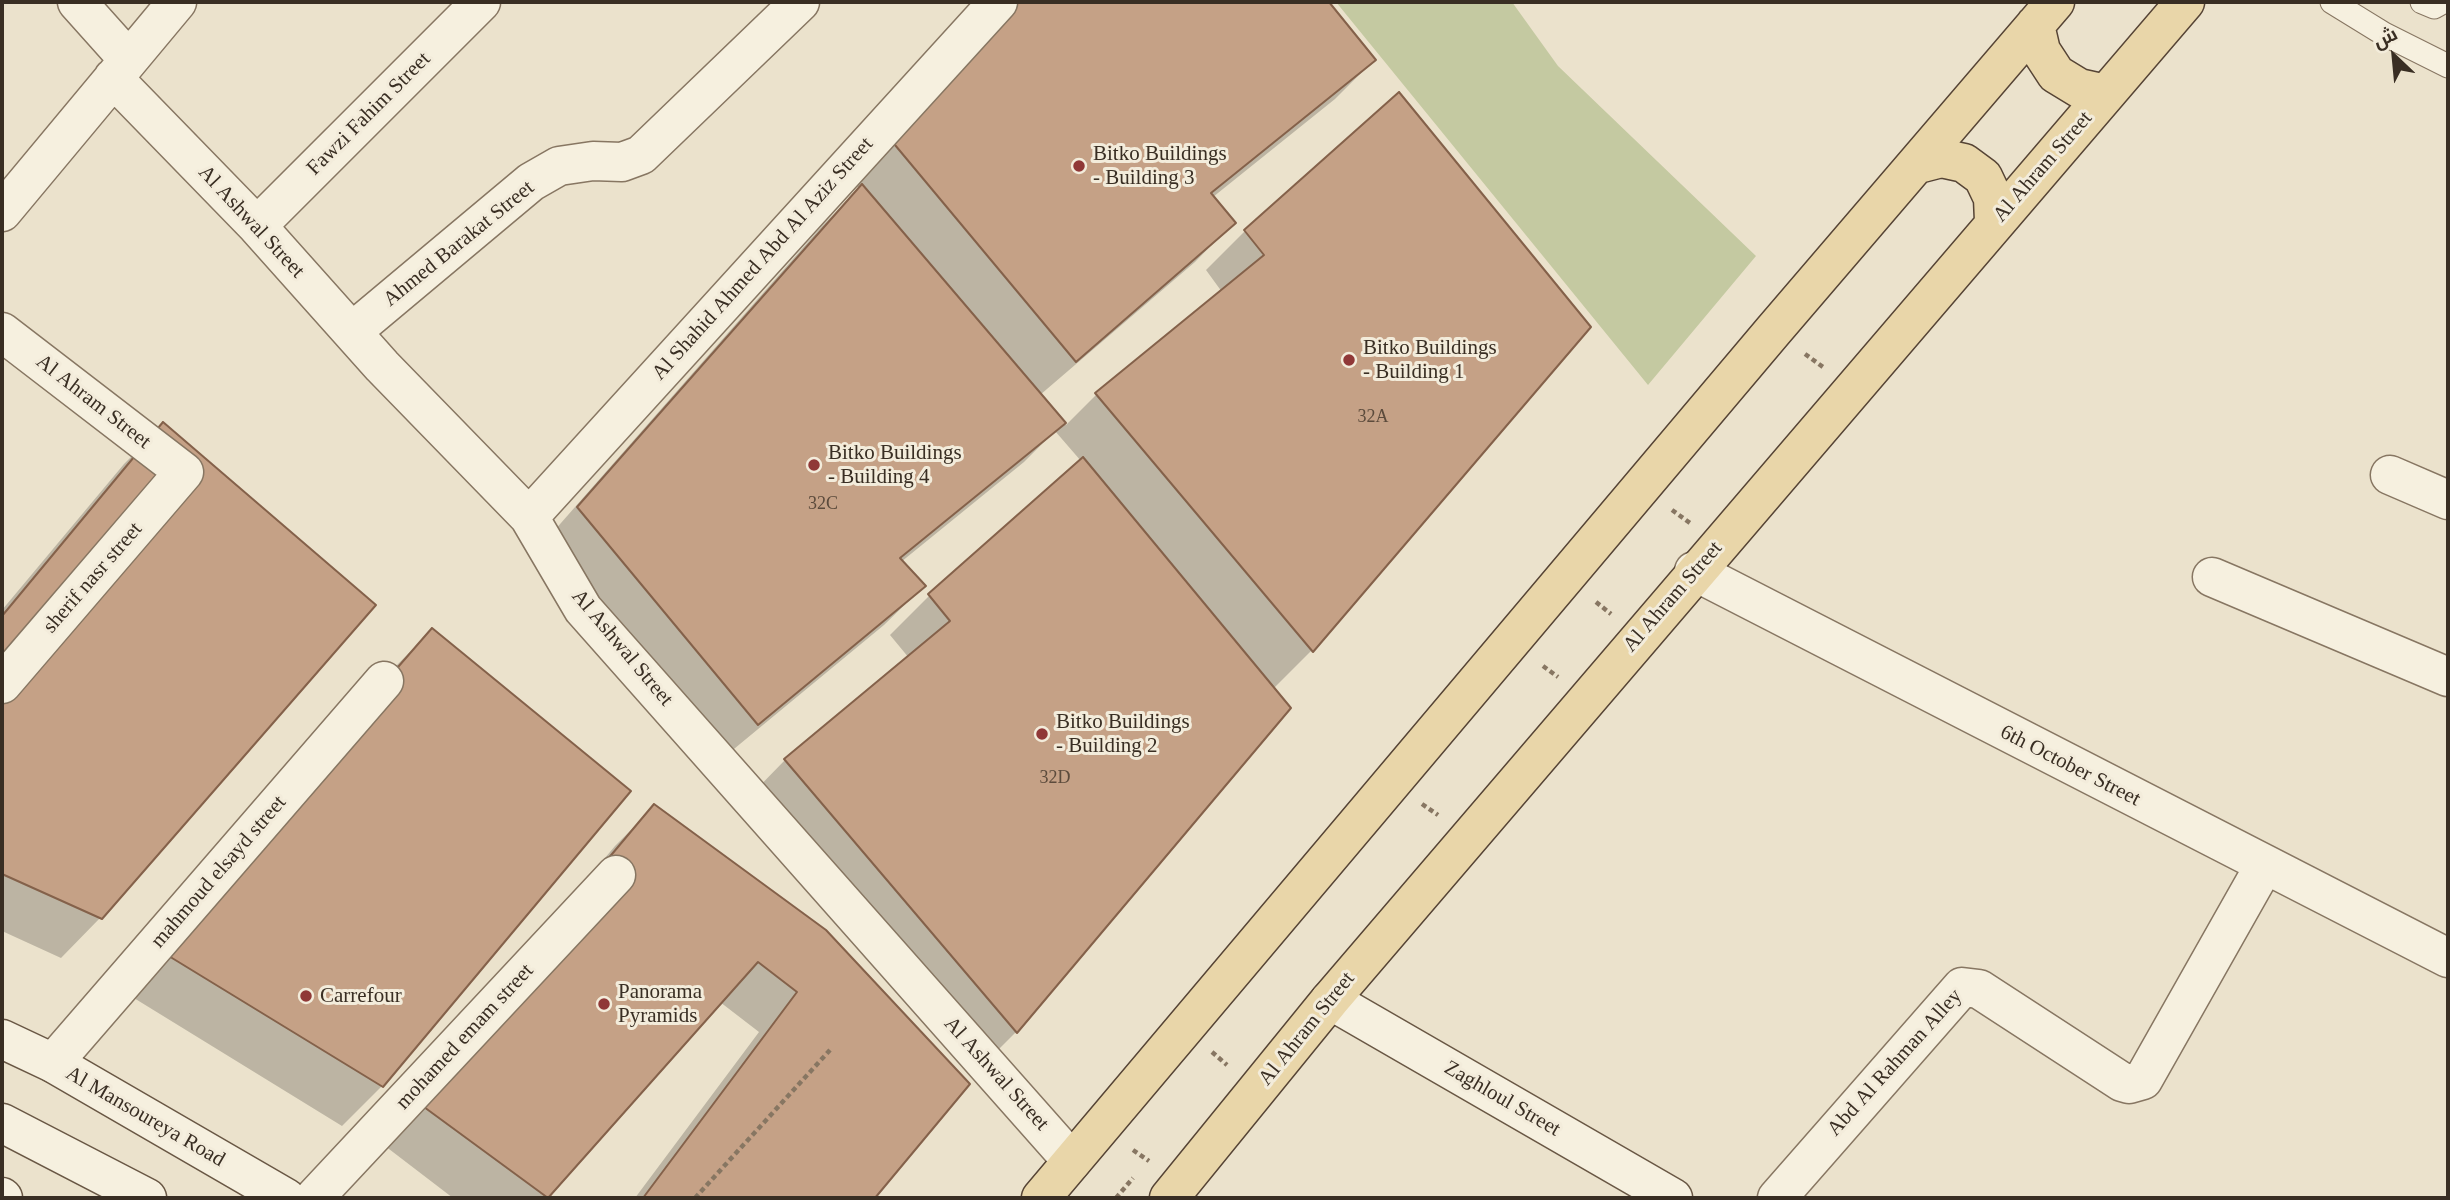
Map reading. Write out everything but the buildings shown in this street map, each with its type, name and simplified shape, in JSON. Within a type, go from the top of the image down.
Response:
[{"type":"main road","name":"Al Ahram Street","points":[[1175,1192],[1330,1000],[1694,571],[1855,390],[1994,221],[2185,2]]},
{"type":"main road","points":[[2045,13],[2041,51],[2056,74],[2079,88],[2106,94]]},
{"type":"main road","points":[[1041,1198],[2045,13]]},
{"type":"main road","points":[[1918,164],[1941,158],[1964,163],[1983,177],[1993,198],[1994,221]]},
{"type":"street","name":"Al Ashwal Street","points":[[77,2],[120,69],[257,226],[382,366],[529,517],[583,609],[1073,1161]]},
{"type":"street","points":[[6,198],[177,2]]},
{"type":"street","name":"Fawzi Fahim Street","points":[[257,226],[481,2]]},
{"type":"street","name":"Ahmed Barakat Street","points":[[353,331],[531,182],[559,166],[593,161],[622,162],[641,155],[800,2]]},
{"type":"street","name":"Al Shahid Ahmed Abd Al Aziz Street","points":[[529,517],[998,2]]},
{"type":"street","name":"Al Ahram Street","points":[[2,332],[184,472]]},
{"type":"street","name":"sherif nasr street","points":[[2,684],[184,472]]},
{"type":"street","points":[[2390,475],[2448,500]]},
{"type":"street","name":"6th October Street","points":[[1694,571],[2264,866],[2448,958]]},
{"type":"street","points":[[2212,577],[2448,677]]},
{"type":"street","name":"mahmoud elsayd street","points":[[52,1063],[384,681]]},
{"type":"street","name":"Abd Al Rahman Alley","points":[[1777,1198],[1962,987],[1979,989],[2122,1082],[2129,1084],[2143,1080],[2264,866]]},
{"type":"street","name":"mohamed emam street","points":[[314,1198],[616,875]]},
{"type":"street","name":"Zaghloul Street","points":[[1330,1000],[1673,1198]]},
{"type":"street","name":"Al Mansoureya Road","points":[[2,1039],[52,1063],[286,1198]]},
{"type":"street","points":[[2,1124],[147,1198]]},
{"type":"lane","points":[[2332,2],[2384,34],[2448,66]]},
{"type":"lane","points":[[2421,2],[2434,7],[2443,2]]},
{"type":"path","points":[[1773,331],[1855,390]]},
{"type":"path","points":[[1662,503],[1694,526]]},
{"type":"path","points":[[1587,596],[1615,617]]},
{"type":"path","points":[[1533,659],[1562,680]]},
{"type":"path","points":[[1416,799],[1443,819]]},
{"type":"path","points":[[1206,1047],[1230,1067]]},
{"type":"path","points":[[695,1198],[830,1050]]},
{"type":"path","points":[[1220,1077],[1238,1056]]},
{"type":"path","points":[[1102,1126],[1148,1161],[1175,1192]]},
{"type":"path","points":[[1116,1198],[1157,1150]]},
{"type":"green space","points":[[1336,2],[1512,2],[1558,66],[1756,256],[1648,385]]},
{"type":"place","name":"Bitko Buildings - Building 3","points":[[1079,166]]},
{"type":"place","name":"Bitko Buildings - Building 1","points":[[1349,360]]},
{"type":"place","name":"Bitko Buildings - Building 4","points":[[814,465]]},
{"type":"place","name":"Bitko Buildings - Building 2","points":[[1042,734]]},
{"type":"place","name":"Carrefour","points":[[306,996]]},
{"type":"place","name":"Panorama Pyramids","points":[[604,1004]]}]
